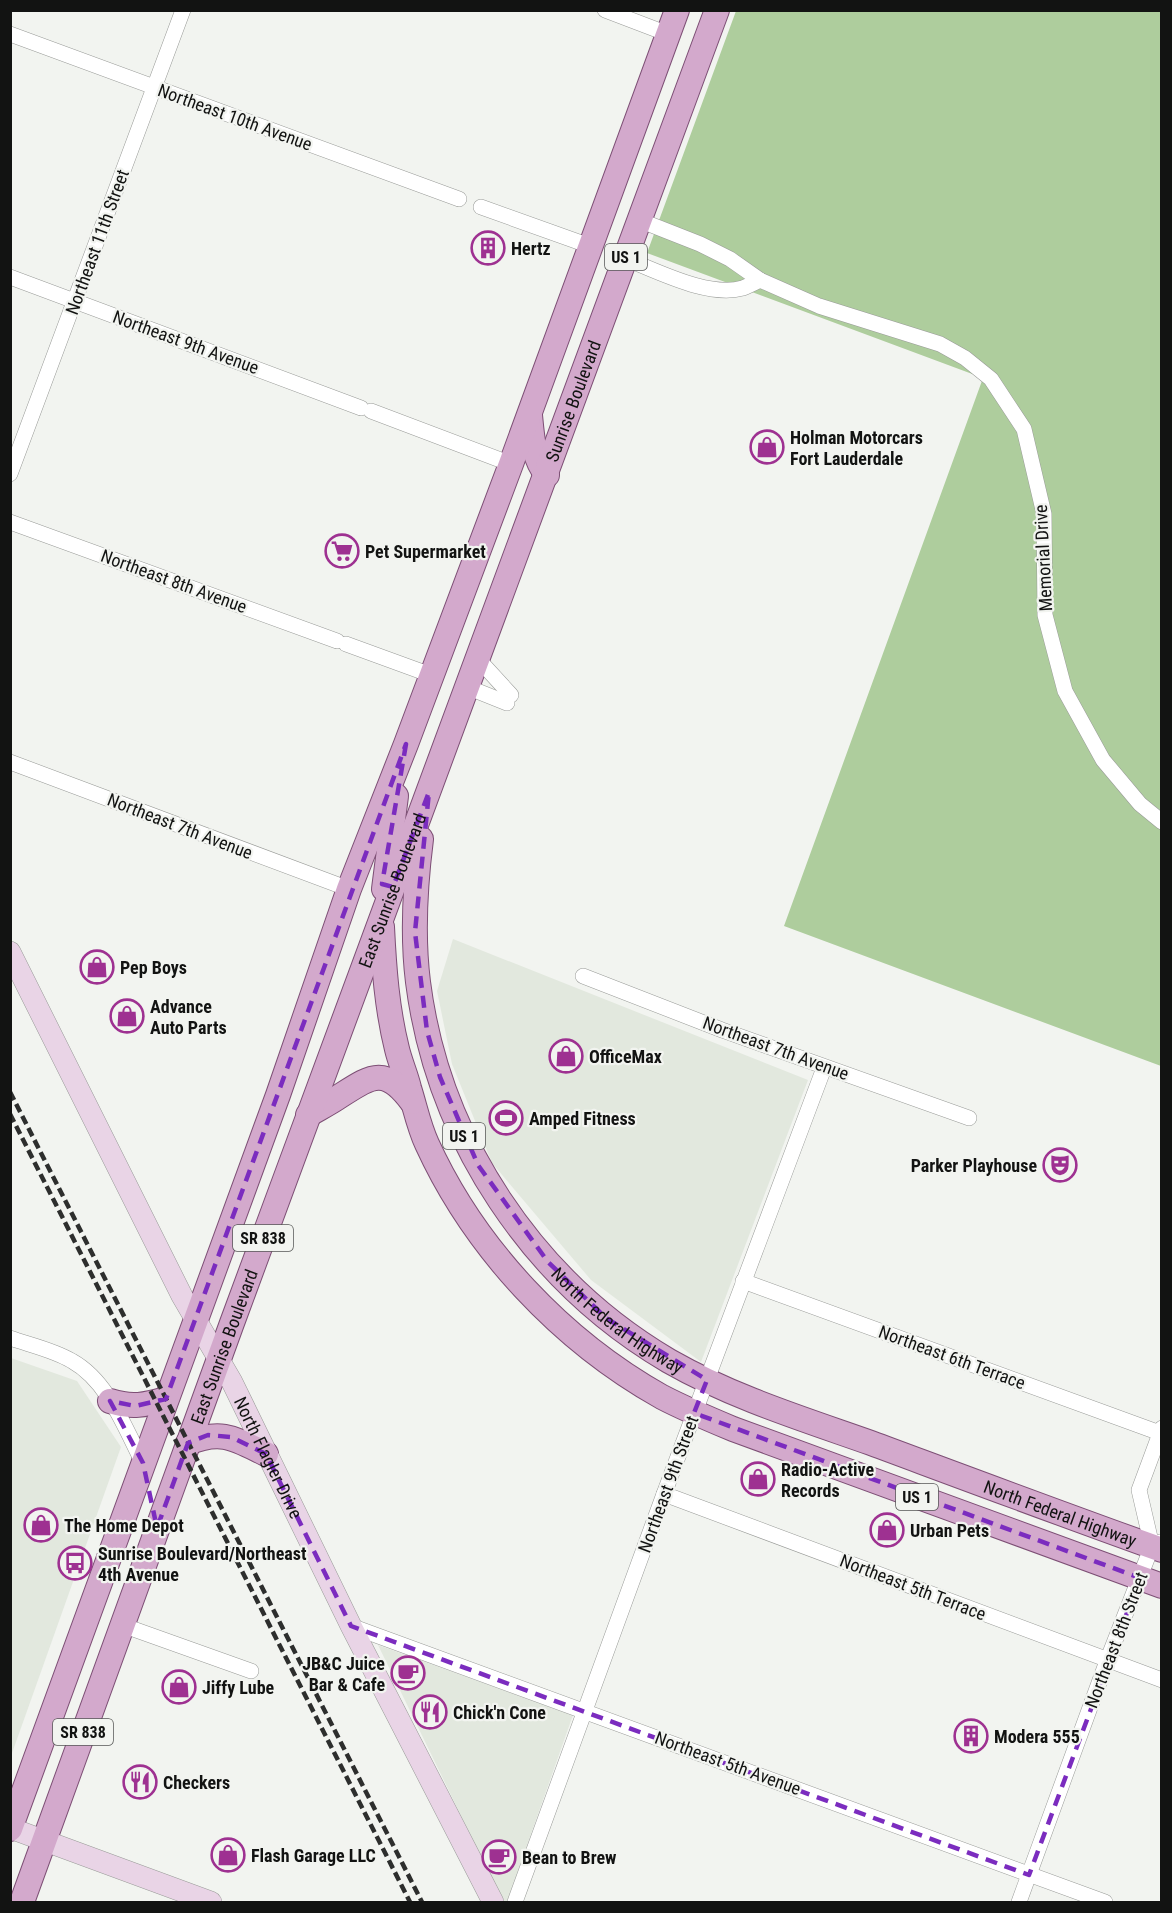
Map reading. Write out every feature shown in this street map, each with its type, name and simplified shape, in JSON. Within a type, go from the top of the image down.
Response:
[{"type":"main road","name":"Sunrise Boulevard","points":[[406,744],[677,10]]},
{"type":"main road","name":"Sunrise Boulevard","points":[[429,792],[717,10]]},
{"type":"main road","points":[[610,192],[612,223],[626,259]]},
{"type":"main road","points":[[529,413],[534,451],[540,466],[547,475]]},
{"type":"main road","points":[[382,916],[389,836],[406,744]]},
{"type":"main road","name":"East Sunrise Boulevard","points":[[11,1828],[278,1095],[349,889],[406,744]]},
{"type":"main road","name":"East Sunrise Boulevard","points":[[22,1902],[308,1115],[429,792]]},
{"type":"main road","name":"North Federal Highway","points":[[429,792],[416,887],[415,932],[418,981],[440,1077],[457,1121],[488,1182],[523,1233],[578,1293],[606,1318],[670,1361],[739,1395],[1158,1545]]},
{"type":"main road","name":"North Federal Highway","points":[[382,916],[386,985],[392,1022],[414,1106],[427,1143],[473,1223],[515,1277],[540,1304],[592,1350],[638,1382],[694,1413],[1150,1582]]},
{"type":"main road","points":[[308,1115],[352,1087],[374,1078],[394,1082],[414,1106]]},
{"type":"main road","points":[[110,1401],[135,1406],[166,1398]]},
{"type":"main road","points":[[188,1443],[208,1435],[220,1435],[231,1437],[266,1454]]},
{"type":"main road","points":[[143,1463],[151,1485],[157,1528]]},
{"type":"street","name":"Northeast 11th Street","points":[[10,474],[183,10]]},
{"type":"street","points":[[605,10],[668,34]]},
{"type":"street","name":"Northeast 10th Avenue","points":[[10,34],[459,200]]},
{"type":"street","points":[[482,207],[590,246]]},
{"type":"street","name":"Memorial Drive","points":[[639,220],[700,244],[730,259],[760,280],[819,306],[940,344],[965,358],[991,379],[1024,429],[1044,514],[1045,615],[1065,691],[1103,760],[1140,804],[1161,822]]},
{"type":"street","points":[[626,259],[701,287],[725,290],[741,288],[760,280]]},
{"type":"street","name":"Northeast 9th Avenue","points":[[10,277],[511,464]]},
{"type":"street","name":"Northeast 8th Avenue","points":[[10,522],[431,675]]},
{"type":"street","points":[[467,687],[509,699],[478,659]]},
{"type":"street","name":"Northeast 7th Avenue","points":[[10,762],[349,889]]},
{"type":"street","name":"North Flagler Drive","points":[[10,952],[195,1321],[232,1382],[351,1626],[493,1902]]},
{"type":"street","name":"Northeast 7th Avenue","points":[[583,976],[824,1068],[969,1118]]},
{"type":"street","name":"Northeast 9th Street","points":[[515,1902],[694,1413],[824,1068]]},
{"type":"street","name":"Northeast 6th Terrace","points":[[743,1281],[1161,1431]]},
{"type":"street","points":[[10,1338],[71,1360],[93,1375],[110,1401],[143,1463]]},
{"type":"street","points":[[1158,1545],[1139,1490],[1161,1431]]},
{"type":"street","name":"Northeast 5th Terrace","points":[[664,1494],[1161,1680]]},
{"type":"street","name":"Northeast 8th Street","points":[[1019,1902],[1107,1661],[1150,1582],[1158,1545]]},
{"type":"street","points":[[122,1624],[250,1671]]},
{"type":"street","name":"Northeast 5th Avenue","points":[[351,1626],[1105,1902]]},
{"type":"street","points":[[11,1828],[211,1902]]},
{"type":"highlighted area","points":[[406,744],[382,884],[393,887],[429,792],[415,932],[427,1031],[440,1077],[478,1165],[548,1262],[606,1318],[707,1380],[694,1413],[1140,1578],[1029,1875],[351,1626],[266,1454],[231,1437],[208,1435],[188,1443],[157,1528],[143,1463],[110,1401],[135,1406],[166,1399]]},
{"type":"shaded area","points":[[453,939],[808,1080],[701,1362],[591,1280],[492,1163],[452,1064],[437,991]]},
{"type":"shaded area","points":[[11,1358],[77,1381],[121,1447],[11,1756]]},
{"type":"shaded area","points":[[378,1645],[573,1715],[507,1902],[503,1902]]},
{"type":"green space","points":[[736,11],[1161,11],[1161,1066],[784,926],[983,378],[647,253]]},
{"type":"railway","points":[[10,1092],[422,1902]]},
{"type":"railway","points":[[10,1114],[410,1902]]},
{"type":"place","name":"Hertz","points":[[488,248]]},
{"type":"place","name":"Holman Motorcars Fort Lauderdale","points":[[767,447]]},
{"type":"place","name":"Pet Supermarket","points":[[342,551]]},
{"type":"place","name":"Pep Boys","points":[[97,967]]},
{"type":"place","name":"Advance Auto Parts","points":[[127,1016]]},
{"type":"place","name":"OfficeMax","points":[[566,1056]]},
{"type":"place","name":"Amped Fitness","points":[[506,1118]]},
{"type":"place","name":"Parker Playhouse","points":[[1060,1165]]},
{"type":"place","name":"Radio-Active Records","points":[[758,1479]]},
{"type":"place","name":"The Home Depot","points":[[41,1525]]},
{"type":"place","name":"Urban Pets","points":[[887,1530]]},
{"type":"place","name":"Sunrise Boulevard/Northeast 4th Avenue","points":[[75,1563]]},
{"type":"place","name":"JB&C Juice Bar & Cafe","points":[[408,1673]]},
{"type":"place","name":"Jiffy Lube","points":[[179,1687]]},
{"type":"place","name":"Chick'n Cone","points":[[430,1712]]},
{"type":"place","name":"Modera 555","points":[[971,1736]]},
{"type":"place","name":"Checkers","points":[[140,1782]]},
{"type":"place","name":"Flash Garage LLC","points":[[228,1855]]},
{"type":"place","name":"Bean to Brew","points":[[499,1857]]}]
